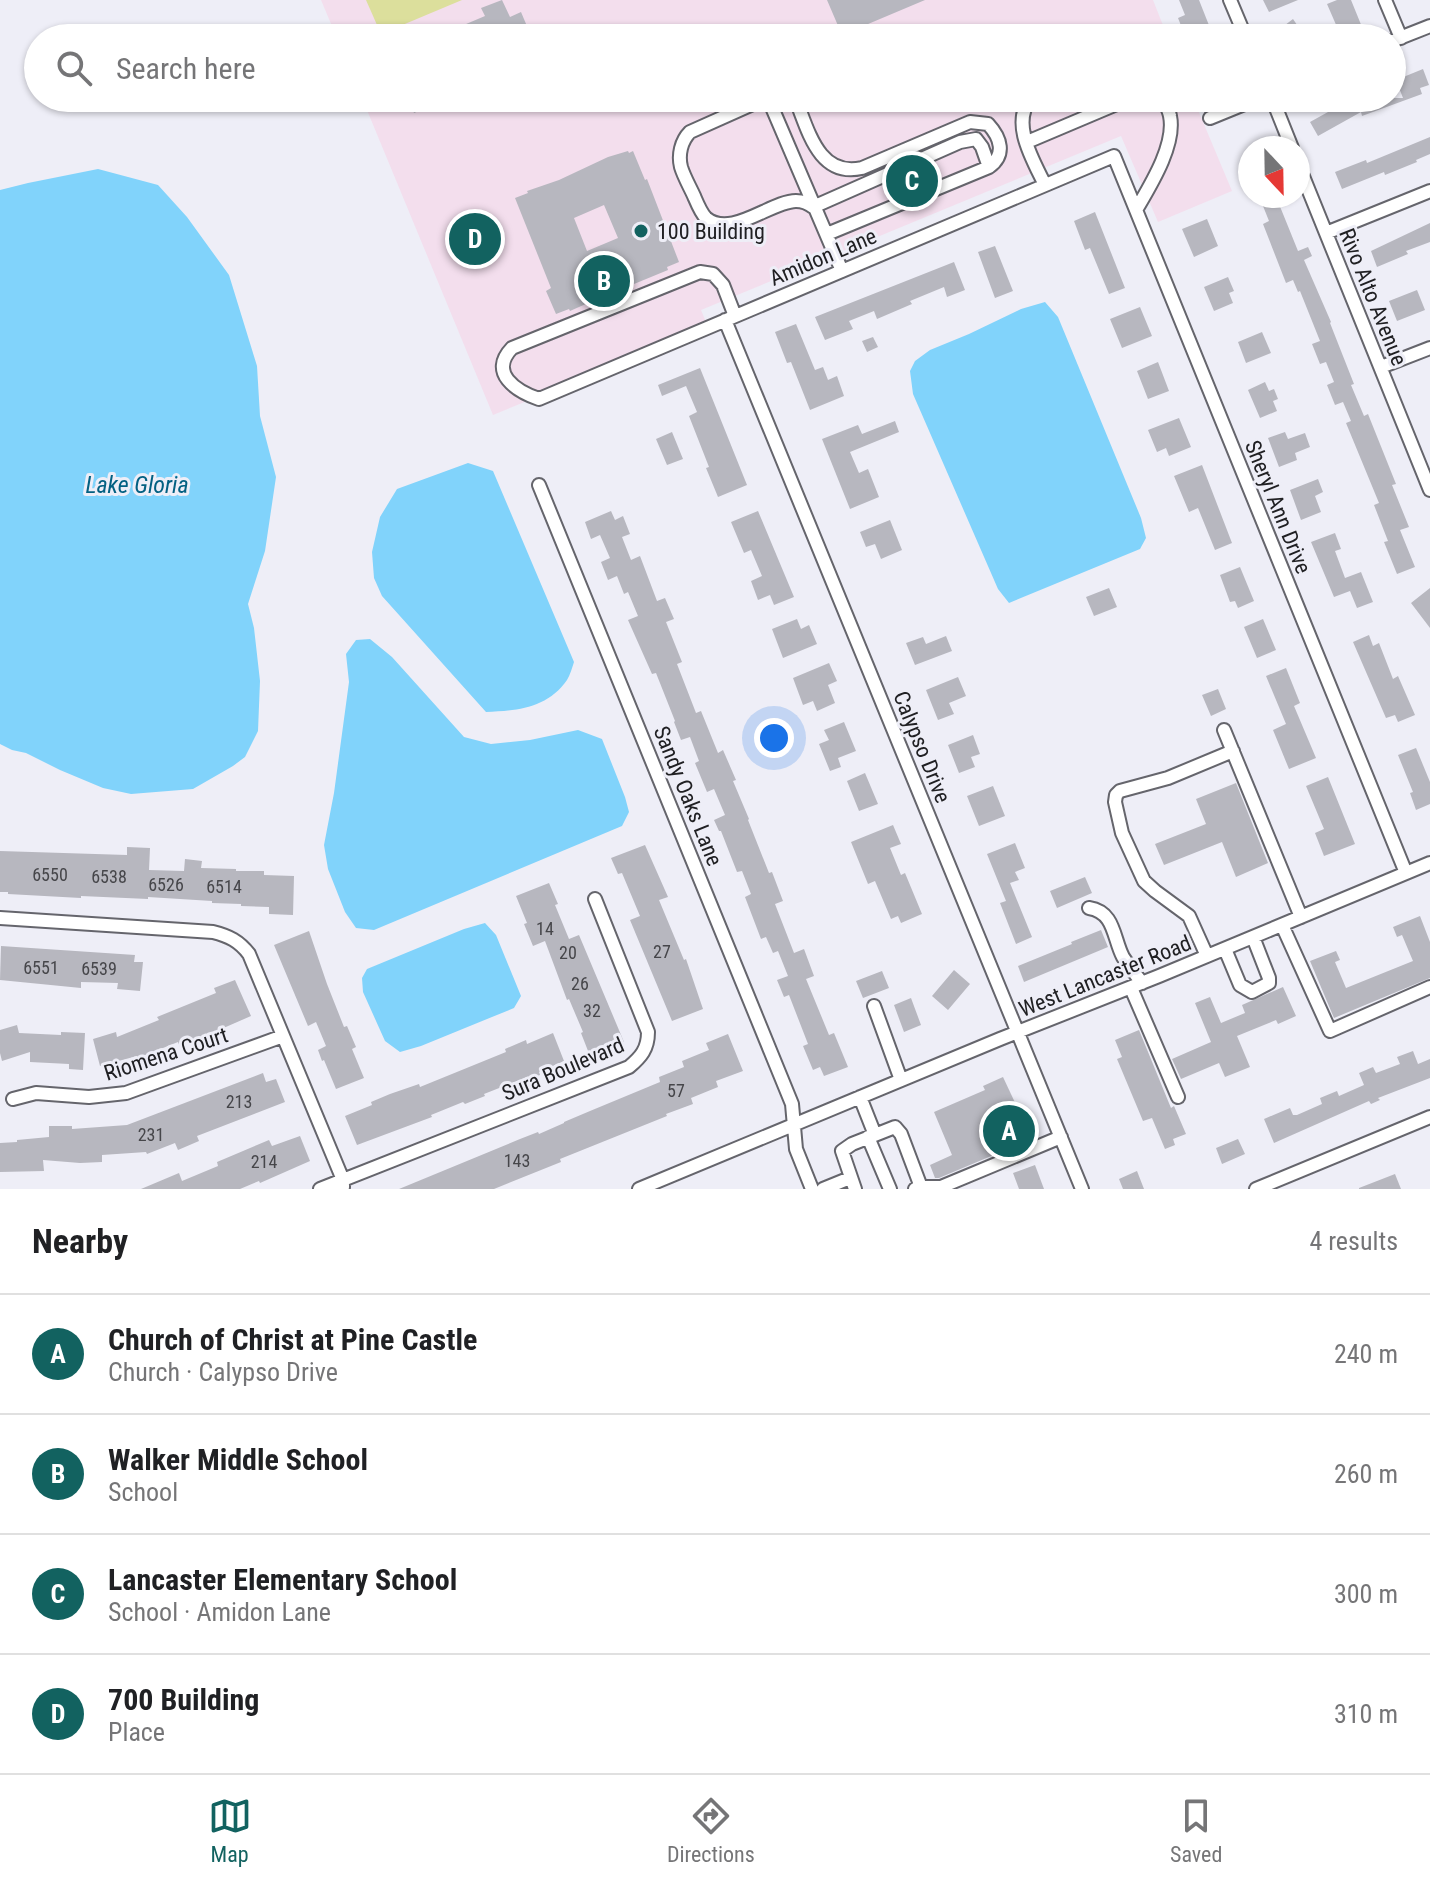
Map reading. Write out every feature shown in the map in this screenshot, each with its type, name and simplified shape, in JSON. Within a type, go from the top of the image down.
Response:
[{"type":"street","points":[[1230,0],[1240,24]]},
{"type":"street","points":[[1385,0],[1392,24]]},
{"type":"street","points":[[1406,36],[1430,26]]},
{"type":"street","points":[[735,112],[690,132],[681,148],[681,166],[704,217],[716,223],[738,222],[790,202],[798,201],[813,207],[883,174],[971,139],[976,139],[982,147],[989,167]]},
{"type":"street","points":[[773,112],[842,271]]},
{"type":"street","points":[[801,112],[824,159],[832,165],[853,170],[970,122],[988,124],[998,137],[1000,153],[997,161],[989,167],[827,234]]},
{"type":"street","points":[[1024,112],[1022,121],[1027,142],[1045,185]]},
{"type":"street","points":[[1027,142],[1098,112]]},
{"type":"street","points":[[1136,210],[1152,182],[1170,134],[1168,112]]},
{"type":"street","points":[[1210,118],[1225,112]]},
{"type":"street","points":[[1278,112],[1287,136]]},
{"type":"street","name":"Sheryl Ann Drive","points":[[1114,156],[1406,873]]},
{"type":"street","name":"Amidon Lane","points":[[539,399],[1114,156]]},
{"type":"street","points":[[1326,233],[1430,191]]},
{"type":"street","name":"Rivo Alto Avenue","points":[[1310,194],[1430,490]]},
{"type":"street","name":"Calypso Drive","points":[[539,399],[516,390],[508,381],[502,365],[512,348],[700,272],[713,274],[723,285],[730,318],[1082,1189]]},
{"type":"street","points":[[1381,367],[1430,348]]},
{"type":"street","name":"Sandy Oaks Lane","points":[[539,485],[792,1104],[796,1149],[812,1189]]},
{"type":"street","points":[[1224,730],[1301,917]]},
{"type":"street","points":[[1207,956],[1189,916],[1144,881],[1122,833],[1115,802],[1120,791],[1168,778],[1233,751]]},
{"type":"street","name":"West Lancaster Road","points":[[639,1189],[1430,863]]},
{"type":"street","name":"Sura Boulevard","points":[[320,1189],[346,1186],[629,1067],[639,1058],[646,1050],[648,1032],[595,899]]},
{"type":"street","points":[[1089,908],[1097,909],[1108,917],[1178,1097]]},
{"type":"street","points":[[0,918],[213,932],[235,940],[249,954],[346,1186]]},
{"type":"street","points":[[1282,925],[1330,1031],[1430,987]]},
{"type":"street","points":[[1225,949],[1240,985],[1252,992],[1263,988],[1269,983],[1269,978],[1253,937]]},
{"type":"street","points":[[874,1006],[901,1080]]},
{"type":"street","name":"Riomena Court","points":[[13,1099],[36,1093],[89,1097],[126,1093],[283,1036]]},
{"type":"street","points":[[860,1097],[890,1189]]},
{"type":"street","points":[[1256,1189],[1430,1117]]},
{"type":"street","points":[[823,1189],[852,1184],[842,1151],[845,1147],[895,1127],[918,1188],[941,1187],[1061,1137]]},
{"type":"street","points":[[672,1175],[677,1189]]},
{"type":"shaded area","points":[[321,0],[1153,0],[1162,24],[331,24]]},
{"type":"shaded area","points":[[368,112],[1199,112],[1232,191],[1158,222],[1121,136],[701,310],[708,327],[493,415]]},
{"type":"green space","points":[[366,0],[462,0],[405,24],[377,24]]},
{"type":"water","name":"Lake Gloria","points":[[98,169],[158,185],[187,217],[229,275],[257,366],[260,416],[276,477],[265,551],[248,604],[260,681],[258,731],[245,757],[193,789],[131,794],[103,788],[0,744],[0,190]]},
{"type":"water","points":[[1045,302],[1058,317],[1141,518],[1146,538],[1140,549],[1009,603],[998,589],[913,394],[910,371],[915,361],[930,350],[1021,309]]},
{"type":"water","points":[[468,463],[493,471],[574,662],[568,678],[551,697],[520,709],[486,712],[382,596],[374,578],[372,552],[380,517],[397,489]]},
{"type":"water","points":[[370,639],[392,657],[464,737],[491,744],[578,730],[602,739],[629,812],[622,826],[374,930],[356,928],[345,912],[328,869],[324,845],[349,682],[346,654],[356,640]]},
{"type":"water","points":[[485,923],[496,935],[521,996],[514,1008],[400,1052],[385,1041],[363,992],[362,978],[367,969]]},
{"type":"building","points":[[502,0],[510,17],[521,12],[526,24],[466,24],[485,16],[481,8]]},
{"type":"building","points":[[827,0],[925,0],[868,24],[837,24]]},
{"type":"building","points":[[1179,0],[1199,0],[1208,24],[1180,24],[1178,18],[1185,15]]},
{"type":"building","points":[[1263,0],[1298,0],[1269,12]]},
{"type":"building","points":[[1351,0],[1361,24],[1336,24],[1327,4]]},
{"type":"building","points":[[1423,69],[1429,85],[1420,88],[1422,94],[1406,100],[1406,76]]},
{"type":"building","points":[[1328,112],[1361,112],[1318,136],[1310,122]]},
{"type":"building","points":[[1430,137],[1430,154],[1417,162],[1342,189],[1335,172],[1366,160],[1367,163]]},
{"type":"building","name":"100 Building","points":[[633,151],[679,262],[634,284],[622,287],[620,282],[601,290],[603,294],[597,299],[556,314],[546,291],[551,288],[515,198],[608,157]],"holes":[[[604,205],[618,238],[587,251],[574,218]]]},
{"type":"building","points":[[1264,208],[1281,208],[1298,251],[1308,247],[1312,256],[1304,260],[1331,322],[1354,384],[1351,385],[1364,416],[1368,414],[1396,484],[1392,485],[1409,527],[1400,530],[1415,567],[1397,574],[1374,505],[1379,503],[1346,423],[1351,421],[1343,402],[1335,405],[1327,385],[1334,382],[1326,362],[1320,364],[1312,344],[1320,341],[1300,291],[1293,280],[1286,283],[1263,224],[1269,221]]},
{"type":"building","points":[[475,212],[494,259],[476,266],[456,219]]},
{"type":"building","points":[[1095,212],[1125,288],[1109,294],[1090,248],[1085,250],[1074,221]]},
{"type":"building","points":[[1207,219],[1218,246],[1194,257],[1182,229]]},
{"type":"building","points":[[1430,223],[1430,242],[1377,267],[1371,251]]},
{"type":"building","points":[[995,246],[1013,291],[995,298],[978,252]]},
{"type":"building","points":[[954,262],[965,290],[947,297],[944,287],[877,319],[874,311],[849,321],[853,329],[825,340],[815,317]]},
{"type":"building","points":[[1228,277],[1234,291],[1229,293],[1233,303],[1214,311],[1204,287]]},
{"type":"building","points":[[1417,290],[1425,310],[1397,321],[1389,301]]},
{"type":"building","points":[[1140,307],[1152,336],[1122,348],[1110,319]]},
{"type":"building","points":[[796,324],[815,370],[823,367],[828,380],[837,376],[844,396],[810,410],[775,332]]},
{"type":"building","points":[[1262,332],[1271,353],[1246,363],[1238,342]]},
{"type":"building","points":[[873,337],[878,347],[867,352],[862,341]]},
{"type":"building","points":[[1158,362],[1169,391],[1148,399],[1137,371]]},
{"type":"building","points":[[700,368],[747,485],[718,497],[689,416],[697,412],[686,386],[662,396],[658,385]]},
{"type":"building","points":[[1265,382],[1269,391],[1274,389],[1278,399],[1273,401],[1277,411],[1260,418],[1248,390]]},
{"type":"building","points":[[1179,418],[1191,447],[1169,456],[1166,448],[1157,452],[1148,430]]},
{"type":"building","points":[[895,421],[899,432],[850,452],[859,473],[868,469],[879,497],[850,509],[822,439],[858,425],[862,434]]},
{"type":"building","points":[[672,432],[683,459],[667,465],[656,439]]},
{"type":"building","points":[[1285,432],[1288,439],[1305,433],[1310,447],[1295,453],[1297,460],[1279,467],[1268,438]]},
{"type":"building","points":[[1202,465],[1232,543],[1215,550],[1198,508],[1189,512],[1174,476]]},
{"type":"building","points":[[1318,479],[1323,492],[1315,496],[1321,512],[1301,520],[1290,490]]},
{"type":"building","points":[[611,511],[615,520],[623,516],[630,534],[622,537],[631,560],[640,556],[657,601],[665,598],[674,619],[666,622],[682,662],[677,664],[696,713],[701,711],[718,753],[723,750],[736,780],[733,781],[748,820],[783,901],[775,904],[794,953],[804,949],[814,976],[806,979],[829,1035],[834,1033],[848,1067],[824,1076],[820,1067],[813,1070],[803,1046],[808,1044],[789,995],[784,997],[777,980],[788,976],[778,951],[773,953],[766,937],[761,939],[745,897],[751,894],[742,871],[737,872],[714,820],[725,815],[714,789],[707,792],[695,763],[699,761],[690,737],[681,740],[656,673],[652,674],[628,620],[638,616],[628,592],[624,594],[617,576],[608,580],[601,562],[610,558],[600,535],[591,539],[585,522]]},
{"type":"building","points":[[758,511],[794,597],[774,605],[770,595],[758,600],[751,581],[762,576],[751,550],[744,553],[731,522]]},
{"type":"building","points":[[890,520],[902,550],[881,559],[875,544],[866,547],[860,532]]},
{"type":"building","points":[[1335,533],[1341,549],[1335,551],[1345,578],[1361,572],[1373,602],[1357,608],[1350,591],[1334,597],[1311,542]]},
{"type":"building","points":[[1240,567],[1254,601],[1238,608],[1235,601],[1230,602],[1220,575]]},
{"type":"building","points":[[1109,588],[1117,607],[1094,616],[1086,597]]},
{"type":"building","points":[[1430,588],[1430,628],[1411,603]]},
{"type":"building","points":[[797,619],[801,629],[809,625],[817,644],[783,658],[772,629]]},
{"type":"building","points":[[1263,619],[1276,650],[1257,658],[1244,627]]},
{"type":"building","points":[[1369,635],[1373,646],[1379,643],[1393,679],[1398,676],[1415,715],[1398,722],[1395,715],[1386,718],[1353,642]]},
{"type":"building","points":[[946,636],[952,651],[915,665],[906,643],[923,637],[926,644]]},
{"type":"building","points":[[829,663],[837,681],[828,685],[835,703],[817,711],[813,701],[803,705],[793,678]]},
{"type":"building","points":[[1286,668],[1300,703],[1294,706],[1316,758],[1289,769],[1273,730],[1286,724],[1266,676]]},
{"type":"building","points":[[958,677],[966,696],[949,703],[954,714],[938,720],[926,690]]},
{"type":"building","points":[[1218,689],[1226,709],[1211,716],[1202,695]]},
{"type":"building","points":[[844,722],[856,751],[838,758],[841,767],[830,771],[819,744],[829,740],[824,730]]},
{"type":"building","points":[[973,735],[980,754],[971,757],[975,767],[959,773],[948,745]]},
{"type":"building","points":[[1416,748],[1430,782],[1430,804],[1416,810],[1410,793],[1413,792],[1398,755]]},
{"type":"building","points":[[865,773],[878,804],[859,811],[847,781]]},
{"type":"building","points":[[1328,777],[1355,844],[1324,856],[1315,833],[1324,829],[1306,786]]},
{"type":"building","points":[[1236,783],[1268,863],[1236,877],[1222,842],[1164,865],[1155,844],[1206,824],[1196,799]]},
{"type":"building","points":[[993,786],[1005,816],[979,826],[967,796]]},
{"type":"building","points":[[893,825],[901,844],[890,848],[901,875],[905,873],[922,914],[901,923],[898,916],[891,919],[875,881],[868,884],[851,842]]},
{"type":"building","points":[[1015,843],[1025,868],[1015,872],[1019,880],[1010,883],[1032,937],[1016,944],[1000,903],[1006,901],[987,854]]},
{"type":"building","points":[[645,845],[668,897],[659,900],[686,959],[703,1009],[672,1021],[630,920],[640,916],[622,873],[618,874],[611,858]]},
{"type":"building","points":[[127,847],[150,848],[149,870],[184,871],[185,859],[202,861],[201,868],[264,871],[264,875],[294,876],[293,915],[269,914],[269,907],[212,901],[148,897],[81,898],[0,892],[0,851],[127,855]]},
{"type":"building","points":[[1085,877],[1092,893],[1057,908],[1050,891]]},
{"type":"building","points":[[549,883],[569,939],[579,935],[624,1042],[590,1056],[545,941],[533,946],[516,896]]},
{"type":"building","points":[[1420,916],[1430,942],[1430,978],[1334,1018],[1310,961],[1336,951],[1340,960],[1335,962],[1346,988],[1413,961],[1402,935],[1397,937],[1393,927]]},
{"type":"building","points":[[1101,930],[1108,947],[1024,982],[1018,966]]},
{"type":"building","points":[[309,931],[344,1027],[347,1026],[356,1047],[352,1049],[364,1078],[336,1089],[318,1050],[326,1046],[316,1022],[308,1026],[274,945]]},
{"type":"building","points":[[1,946],[135,955],[134,962],[143,962],[140,991],[117,989],[118,983],[81,982],[81,988],[0,980]]},
{"type":"building","points":[[954,970],[970,984],[948,1010],[932,996]]},
{"type":"building","points":[[882,971],[889,988],[863,998],[856,981]]},
{"type":"building","points":[[235,980],[251,1016],[180,1047],[178,1042],[138,1058],[100,1066],[93,1039],[116,1032],[117,1037],[159,1020],[157,1017],[216,993],[214,988]]},
{"type":"building","points":[[1283,987],[1296,1016],[1278,1024],[1276,1020],[1237,1036],[1250,1067],[1225,1077],[1219,1063],[1181,1079],[1172,1059],[1211,1042],[1195,1003],[1210,997],[1221,1023],[1245,1013],[1242,1005]]},
{"type":"building","points":[[911,998],[921,1025],[904,1032],[894,1005]]},
{"type":"building","points":[[17,1025],[19,1033],[85,1033],[83,1070],[69,1069],[69,1064],[30,1062],[30,1052],[2,1061],[0,1030]]},
{"type":"building","points":[[1139,1030],[1171,1108],[1174,1106],[1186,1134],[1173,1139],[1175,1145],[1165,1149],[1152,1118],[1143,1121],[1117,1059],[1122,1057],[1115,1040]]},
{"type":"building","points":[[553,1033],[564,1061],[539,1072],[540,1075],[517,1081],[357,1145],[345,1116],[390,1094],[419,1084],[420,1087],[506,1052],[505,1049],[526,1040],[527,1044]]},
{"type":"building","points":[[728,1034],[743,1071],[716,1081],[718,1087],[691,1098],[693,1104],[494,1189],[399,1189],[660,1082],[659,1077],[684,1067],[682,1061],[709,1050],[706,1043]]},
{"type":"building","points":[[1413,1051],[1418,1064],[1430,1059],[1430,1078],[1274,1143],[1264,1119],[1290,1108],[1293,1115],[1297,1115],[1322,1104],[1320,1098],[1337,1091],[1339,1096],[1364,1085],[1359,1073],[1373,1067],[1376,1073],[1400,1064],[1397,1057]]},
{"type":"building","points":[[263,1073],[266,1082],[276,1079],[285,1102],[197,1136],[199,1141],[178,1150],[175,1143],[147,1154],[102,1155],[102,1162],[43,1160],[44,1171],[0,1172],[0,1143],[49,1137],[49,1126],[72,1126],[72,1129],[127,1125]]},
{"type":"building","points":[[1003,1077],[1032,1139],[935,1178],[930,1165],[952,1155],[934,1112],[985,1090],[983,1086]]},
{"type":"building","points":[[300,1136],[310,1161],[260,1183],[240,1189],[141,1189],[179,1173],[182,1181],[269,1140],[272,1146]]},
{"type":"building","points":[[1238,1139],[1245,1154],[1222,1164],[1216,1148]]},
{"type":"building","points":[[1035,1165],[1044,1189],[1019,1189],[1013,1173]]},
{"type":"building","points":[[1137,1171],[1144,1189],[1123,1189],[1119,1179]]},
{"type":"building","points":[[1395,1174],[1401,1189],[1359,1189],[1359,1188]]},
{"type":"place","name":"Lancaster Elementary School","points":[[912,181]]},
{"type":"place","name":"100 Building","points":[[641,231]]},
{"type":"place","name":"700 Building","points":[[475,239]]},
{"type":"place","name":"Walker Middle School","points":[[604,281]]},
{"type":"place","name":"Church of Christ at Pine Castle","points":[[1009,1131]]}]
